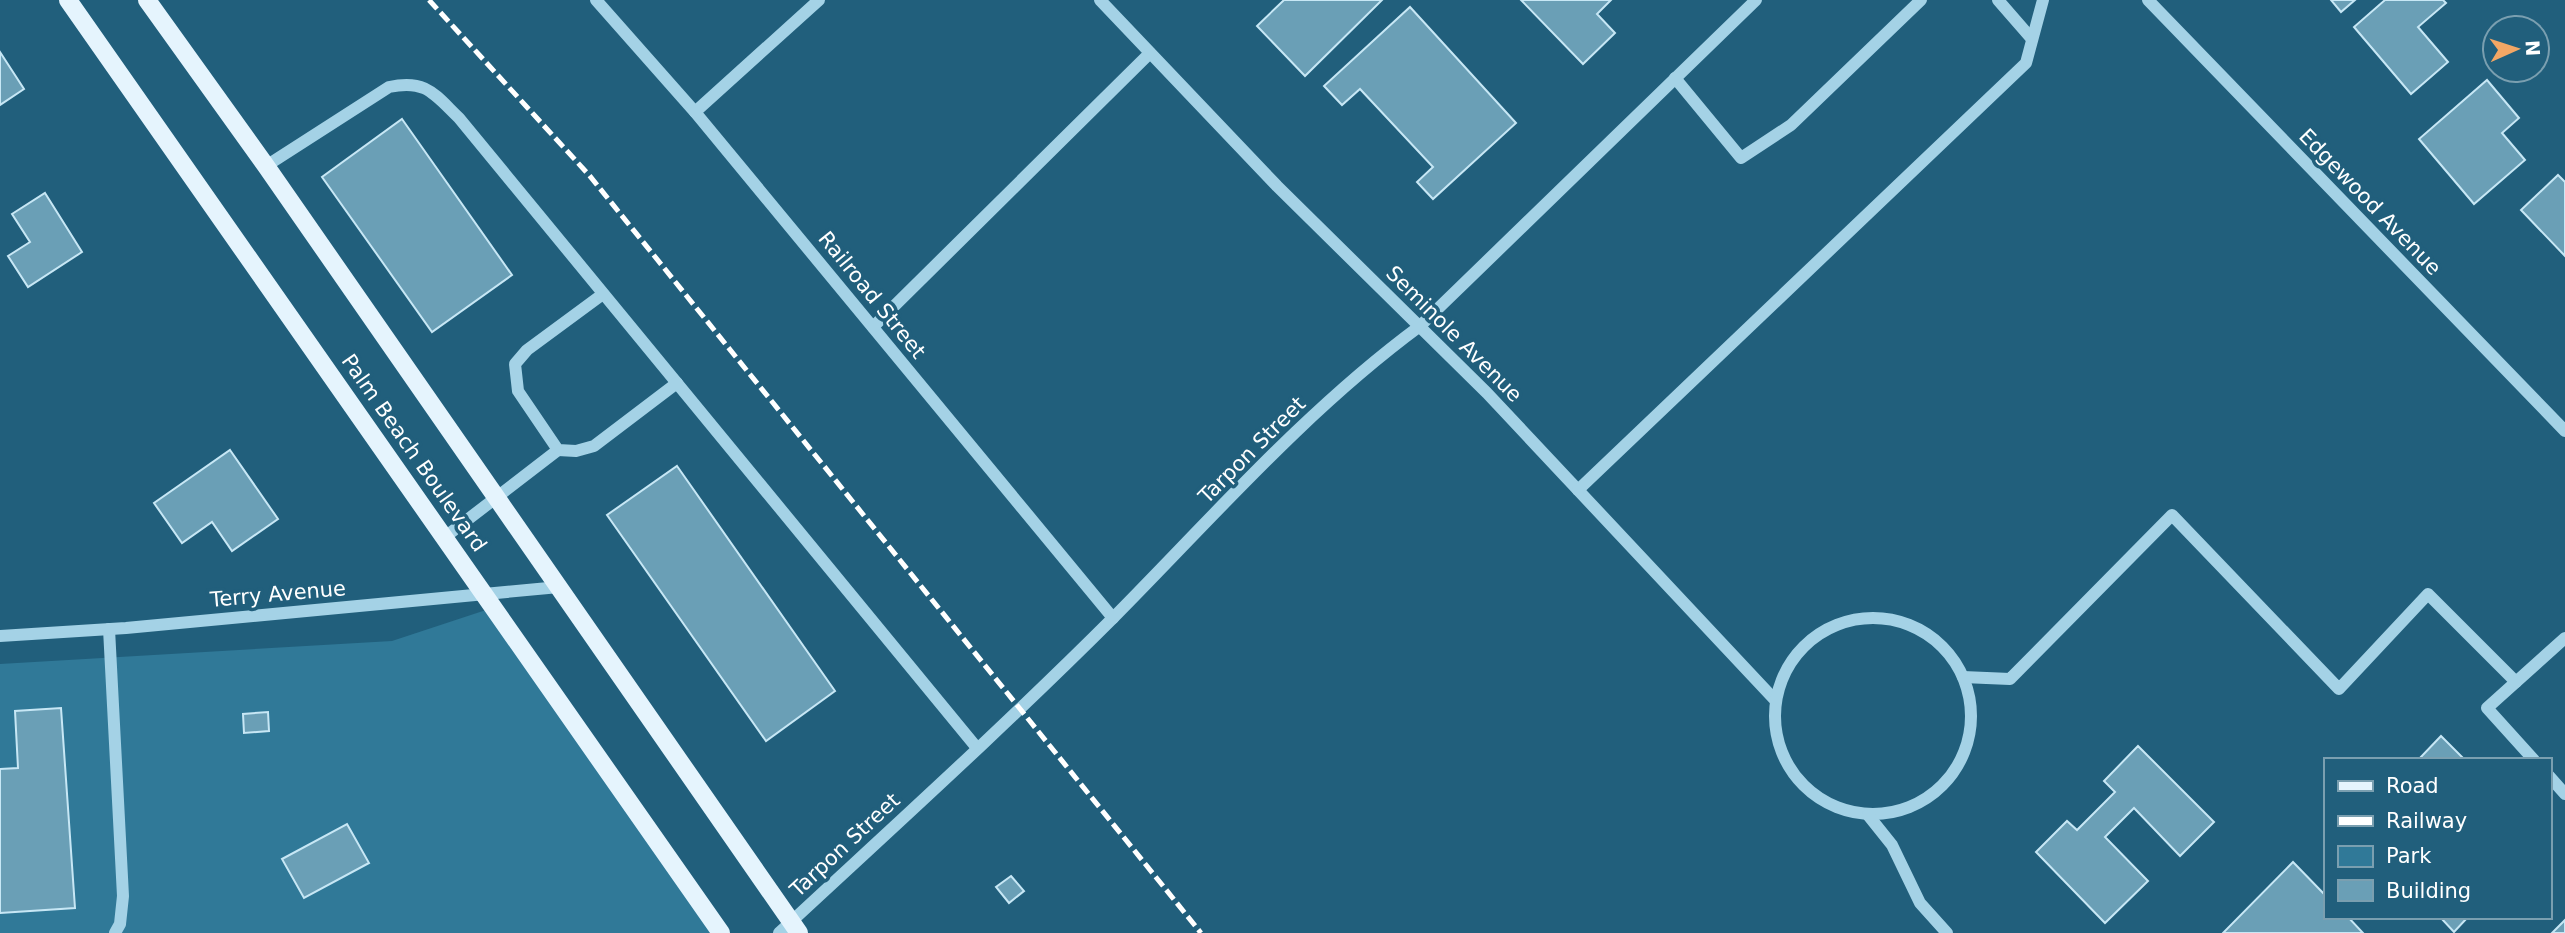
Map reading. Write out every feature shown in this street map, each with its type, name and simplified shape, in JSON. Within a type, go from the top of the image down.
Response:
[{"type":"main road","name":"Palm Beach Boulevard","points":[[68,0],[722,933]]},
{"type":"main road","name":"Palm Beach Boulevard","points":[[147,0],[559,587],[790,929]]},
{"type":"street","name":"Railroad Street","points":[[596,0],[695,112],[1113,618]]},
{"type":"street","points":[[695,112],[819,0]]},
{"type":"street","name":"Seminole Avenue","points":[[1100,0],[1277,186],[1420,326],[1578,490],[1775,701]]},
{"type":"street","name":"Tarpon Street","points":[[790,929],[1113,618],[1265,462],[1365,367],[1420,326],[1756,0]]},
{"type":"street","points":[[1675,78],[1741,158],[1791,125],[1921,0]]},
{"type":"street","points":[[1998,0],[2032,39]]},
{"type":"street","points":[[1578,490],[2026,63],[2043,0]]},
{"type":"street","name":"Edgewood Avenue","points":[[2148,0],[2565,431]]},
{"type":"street","points":[[873,327],[1150,53]]},
{"type":"street","points":[[266,166],[389,87],[408,83],[428,88],[459,118],[977,748]]},
{"type":"street","points":[[558,450],[518,391],[515,364],[527,350],[603,294]]},
{"type":"street","points":[[445,537],[558,450],[576,451],[594,446],[677,383]]},
{"type":"street","points":[[1964,677],[2010,679],[2172,515],[2339,689],[2428,594],[2516,682]]},
{"type":"street","name":"Terry Avenue","points":[[0,636],[110,629],[559,587]]},
{"type":"street","points":[[1860,617],[1892,619],[1922,630],[1947,650],[1964,677],[1971,709],[1968,742],[1954,773],[1930,796],[1901,811],[1868,815],[1835,808],[1807,790],[1786,764],[1775,732],[1775,701],[1785,670],[1804,645],[1830,626],[1860,617]]},
{"type":"street","points":[[110,629],[124,896],[120,924],[115,933]]},
{"type":"street","points":[[2532,758],[2487,708],[2565,638]]},
{"type":"street","points":[[2551,778],[2565,793]]},
{"type":"street","points":[[1868,815],[1892,845],[1920,903],[1947,933]]},
{"type":"green space","points":[[486,610],[714,933],[0,933],[0,664],[392,641]]},
{"type":"building","points":[[1284,0],[1382,0],[1305,76],[1257,26]]},
{"type":"building","points":[[1521,0],[1611,0],[1597,14],[1615,33],[1583,64]]},
{"type":"building","points":[[2331,0],[2355,0],[2341,12]]},
{"type":"building","points":[[2385,0],[2443,0],[2446,3],[2418,27],[2448,62],[2411,94],[2354,27]]},
{"type":"building","points":[[1410,7],[1516,123],[1433,199],[1417,182],[1433,167],[1360,89],[1342,105],[1324,86]]},
{"type":"building","points":[[0,52],[24,89],[0,105]]},
{"type":"building","points":[[2482,84],[2490,84],[2519,118],[2502,133],[2525,160],[2474,204],[2419,139]]},
{"type":"building","points":[[402,119],[512,275],[432,332],[322,177]]},
{"type":"building","points":[[2558,175],[2565,182],[2565,256],[2521,210]]},
{"type":"building","points":[[45,193],[82,252],[28,287],[8,256],[30,242],[12,214]]},
{"type":"building","points":[[230,450],[278,519],[232,551],[212,522],[182,543],[154,503]]},
{"type":"building","points":[[677,466],[835,691],[766,741],[607,515]]},
{"type":"building","points":[[61,708],[75,908],[0,913],[0,769],[18,768],[15,711]]},
{"type":"building","points":[[268,712],[269,731],[244,733],[243,714]]},
{"type":"building","points":[[2441,736],[2463,758],[2420,758]]},
{"type":"building","points":[[2138,746],[2214,822],[2180,856],[2134,808],[2105,837],[2148,881],[2105,923],[2036,852],[2067,821],[2077,830],[2115,792],[2104,781]]},
{"type":"building","points":[[347,824],[369,863],[304,898],[282,859]]},
{"type":"building","points":[[2293,862],[2324,894],[2324,919],[2350,919],[2363,933],[2223,933]]},
{"type":"building","points":[[1011,876],[1024,891],[1009,903],[996,887]]},
{"type":"building","points":[[2442,919],[2466,919],[2454,932]]},
{"type":"building","points":[[2565,920],[2565,933],[2552,933]]},
{"type":"railway","points":[[429,0],[589,175],[1201,933]]}]
